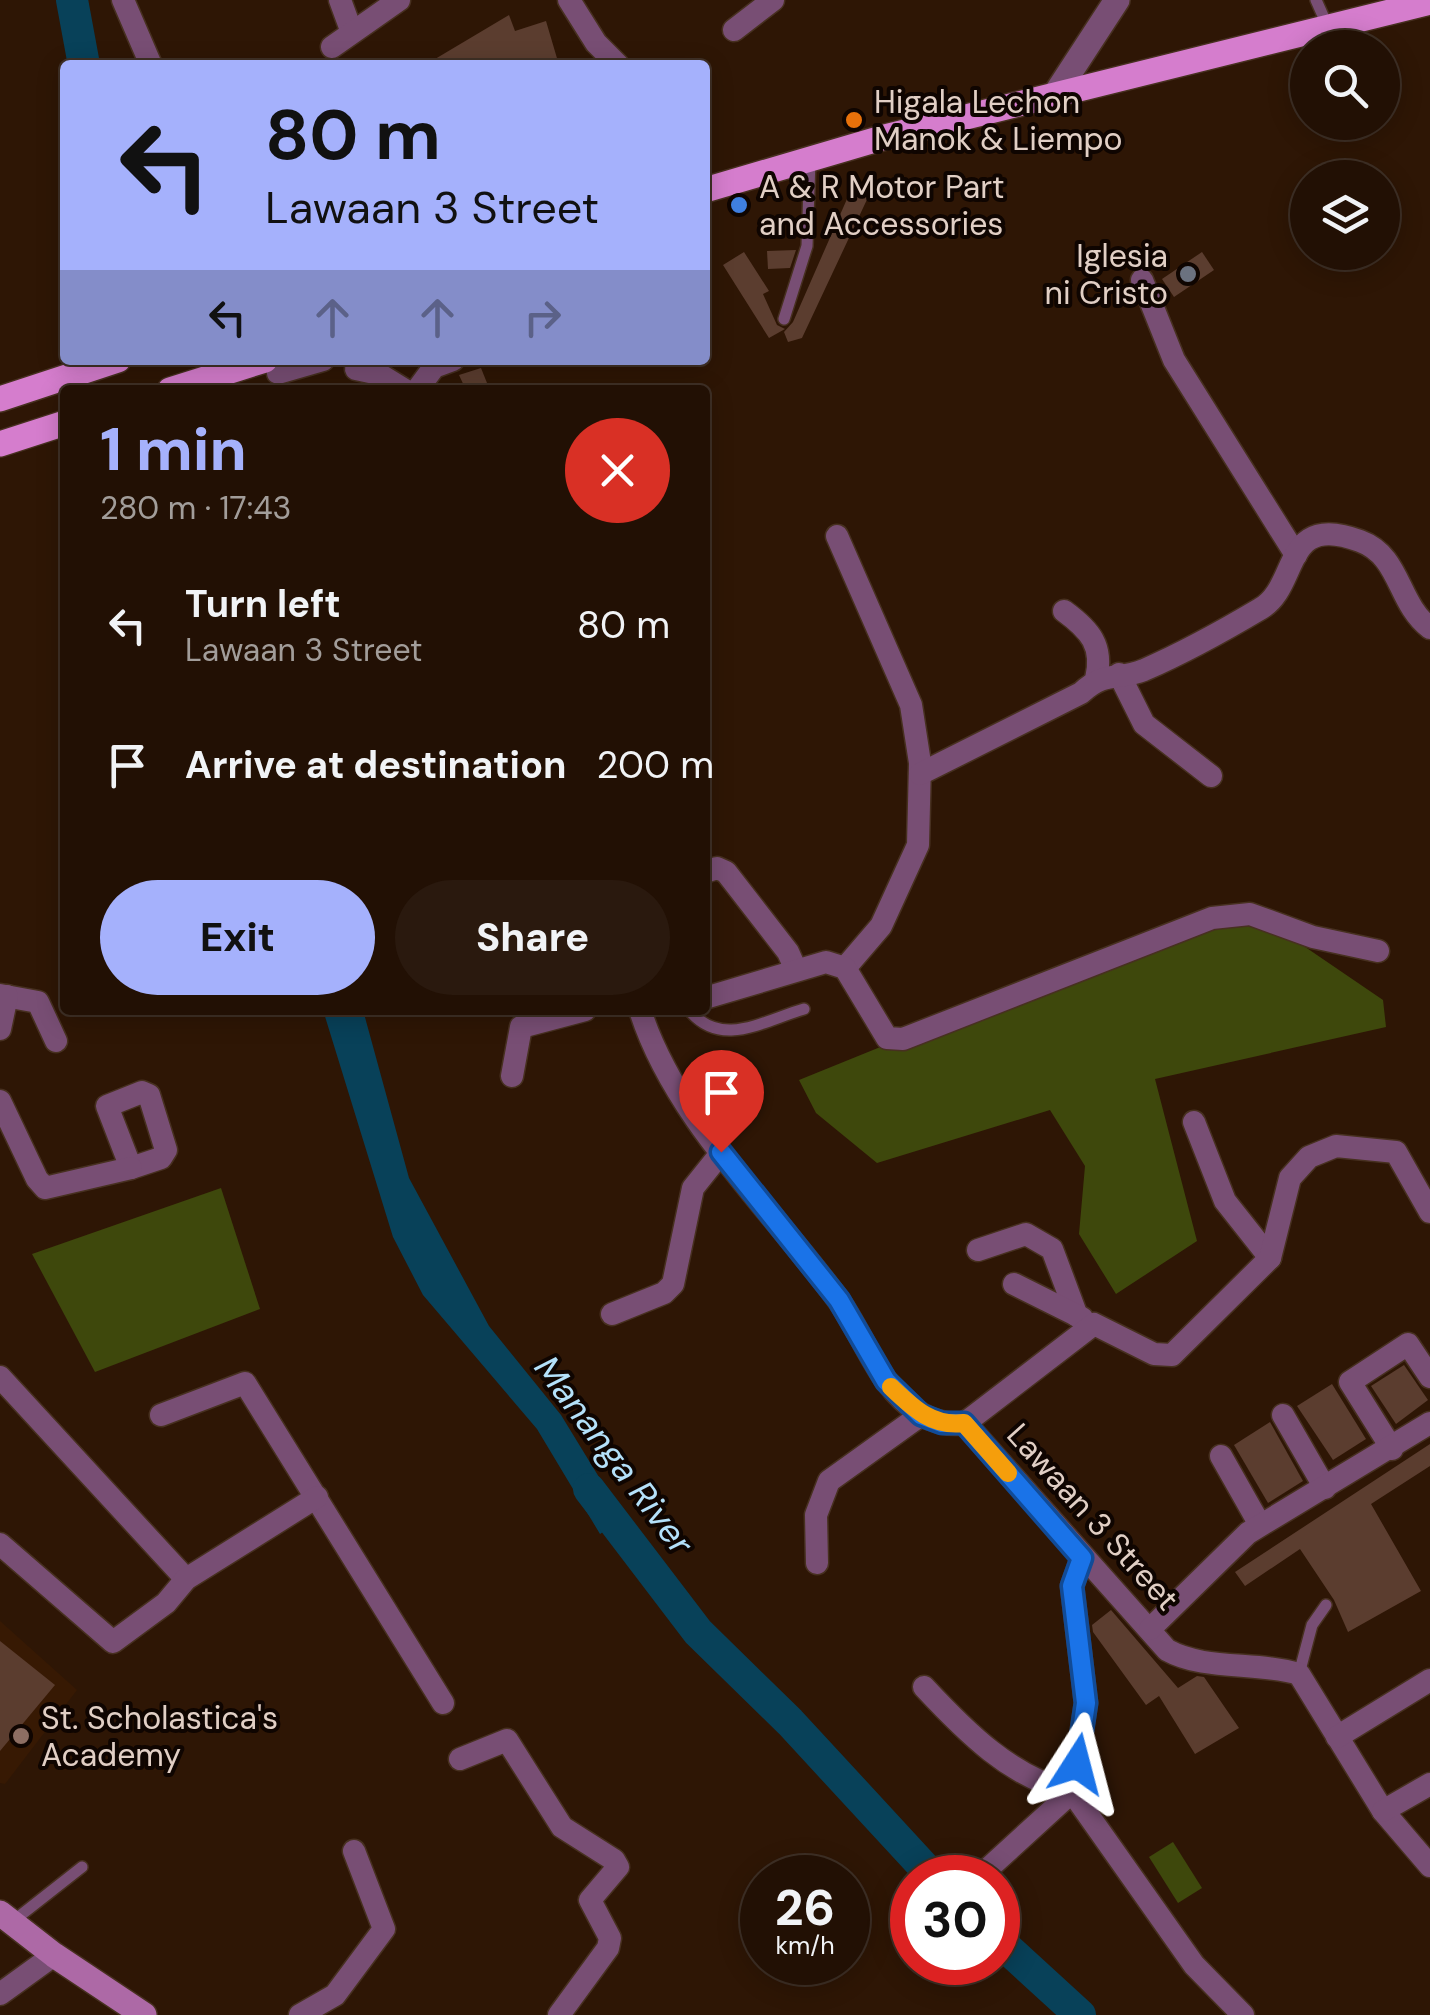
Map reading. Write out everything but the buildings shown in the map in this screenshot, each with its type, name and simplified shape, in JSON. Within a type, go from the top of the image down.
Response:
[{"type":"main road","points":[[710,189],[1055,95],[1430,2]]},
{"type":"main road","points":[[0,399],[103,365]]},
{"type":"main road","points":[[186,385],[249,365]]},
{"type":"main road","points":[[0,444],[60,425]]},
{"type":"main road","points":[[6,1918],[54,1956],[144,2015]]},
{"type":"street","points":[[123,0],[149,60]]},
{"type":"street","points":[[340,0],[352,30]]},
{"type":"street","points":[[332,47],[399,0]]},
{"type":"street","points":[[569,0],[599,54]]},
{"type":"street","points":[[734,30],[774,0]]},
{"type":"street","points":[[1055,95],[1118,0]]},
{"type":"street","points":[[1142,280],[1174,360],[1296,556]]},
{"type":"street","points":[[277,365],[278,373],[307,365]]},
{"type":"street","points":[[332,365],[354,380],[380,374],[397,385]]},
{"type":"street","points":[[421,385],[439,365]]},
{"type":"street","points":[[920,774],[1108,677],[1138,672],[1266,607],[1296,556],[1316,536],[1332,535],[1378,550],[1390,561],[1406,603],[1430,628]]},
{"type":"street","points":[[837,536],[912,705],[920,774],[918,845],[881,926],[845,968]]},
{"type":"street","points":[[1064,611],[1089,629],[1108,677],[1144,724],[1212,776]]},
{"type":"street","points":[[710,870],[718,868],[726,872],[788,952],[796,970]]},
{"type":"street","points":[[710,996],[826,962],[845,968],[887,1038],[903,1039],[1212,918],[1250,914],[1312,937],[1378,951]]},
{"type":"street","points":[[0,1029],[4,996],[38,1002],[56,1042]]},
{"type":"street","points":[[512,1076],[521,1027],[566,1015]]},
{"type":"street","points":[[642,1015],[651,1044],[721,1152],[839,1300],[886,1381],[921,1415],[829,1482],[816,1515],[817,1563]]},
{"type":"street","points":[[0,1101],[9,1143],[45,1188],[131,1168]]},
{"type":"street","points":[[1194,1122],[1225,1201],[1270,1258]]},
{"type":"street","points":[[1014,1284],[1154,1354],[1172,1354],[1270,1258],[1290,1178],[1309,1157],[1336,1146],[1396,1152],[1430,1212]]},
{"type":"street","points":[[612,1314],[664,1292],[672,1284],[693,1188],[721,1152]]},
{"type":"street","points":[[978,1250],[1026,1234],[1052,1249],[1086,1320]]},
{"type":"street","points":[[964,1423],[1086,1320]]},
{"type":"street","points":[[1392,1449],[1350,1382],[1408,1344],[1430,1376]]},
{"type":"street","points":[[0,1377],[186,1579]]},
{"type":"street","points":[[161,1415],[245,1382],[443,1704]]},
{"type":"street","name":"Lawaan 3 Street","points":[[921,1415],[942,1423],[964,1423],[1167,1650],[1188,1662],[1268,1665],[1299,1674]]},
{"type":"street","points":[[1283,1415],[1325,1488]]},
{"type":"street","points":[[1150,1628],[1260,1525],[1430,1423]]},
{"type":"street","points":[[1221,1456],[1260,1525]]},
{"type":"street","points":[[0,1544],[113,1642],[166,1604],[186,1579],[316,1497]]},
{"type":"street","points":[[1003,1855],[1072,1792],[1086,1703],[1072,1586],[1082,1558]]},
{"type":"street","points":[[1299,1674],[1384,1812],[1430,1866]]},
{"type":"street","points":[[1338,1736],[1430,1680]]},
{"type":"street","points":[[924,1686],[974,1740],[1040,1780],[1072,1792],[1182,1950],[1243,2015]]},
{"type":"street","points":[[460,1759],[507,1740],[562,1827],[614,1860],[618,1867],[590,1900],[610,1938],[608,1948],[558,2015]]},
{"type":"street","points":[[1384,1812],[1430,1784]]},
{"type":"street","points":[[300,2015],[335,1996],[382,1934],[383,1924],[354,1851]]},
{"type":"street","points":[[0,1994],[54,1956]]},
{"type":"lane","points":[[1316,0],[1328,27]]},
{"type":"lane","points":[[784,319],[807,246],[810,160]]},
{"type":"lane","points":[[692,1015],[702,1026],[720,1033],[804,1009]]},
{"type":"lane","points":[[1299,1674],[1312,1625],[1326,1604]]},
{"type":"lane","points":[[6,1918],[82,1866]]},
{"type":"shaded area","name":"St. Scholastica's Academy","points":[[0,1621],[77,1690],[5,1784],[0,1783]]},
{"type":"green space","points":[[1245,906],[1383,1000],[1386,1027],[1155,1079],[1197,1241],[1116,1294],[1079,1234],[1085,1166],[1050,1110],[877,1163],[816,1113],[799,1080],[1196,919]]},
{"type":"green space","points":[[221,1188],[260,1309],[95,1372],[32,1254]]},
{"type":"green space","points":[[1173,1842],[1202,1888],[1178,1903],[1149,1857]]},
{"type":"water","points":[[325,1015],[364,1015],[409,1178],[489,1326],[561,1415],[624,1518],[600,1534],[537,1429],[423,1295],[393,1237]]},
{"type":"waterway","name":"Mananga River","points":[[72,0],[83,60]]},
{"type":"waterway","name":"Mananga River","points":[[589,1489],[698,1632],[790,1722],[913,1855]]},
{"type":"waterway","name":"Mananga River","points":[[1020,1960],[1080,2015]]},
{"type":"slow traffic","points":[[891,1387],[921,1415],[942,1423],[964,1423],[1008,1473]]},
{"type":"place","name":"Higala Lechon Manok & Liempo","points":[[854,120]]},
{"type":"place","name":"A & R Motor Part and Accessories","points":[[739,205]]},
{"type":"place","name":"Iglesia ni Cristo","points":[[1188,274]]},
{"type":"place","name":"St. Scholastica's Academy","points":[[21,1736]]},
{"type":"route","points":[[721,1152],[839,1300],[886,1381],[921,1415],[942,1423],[964,1423],[1082,1558],[1072,1586],[1073,1623],[1086,1682],[1077,1764]]}]
